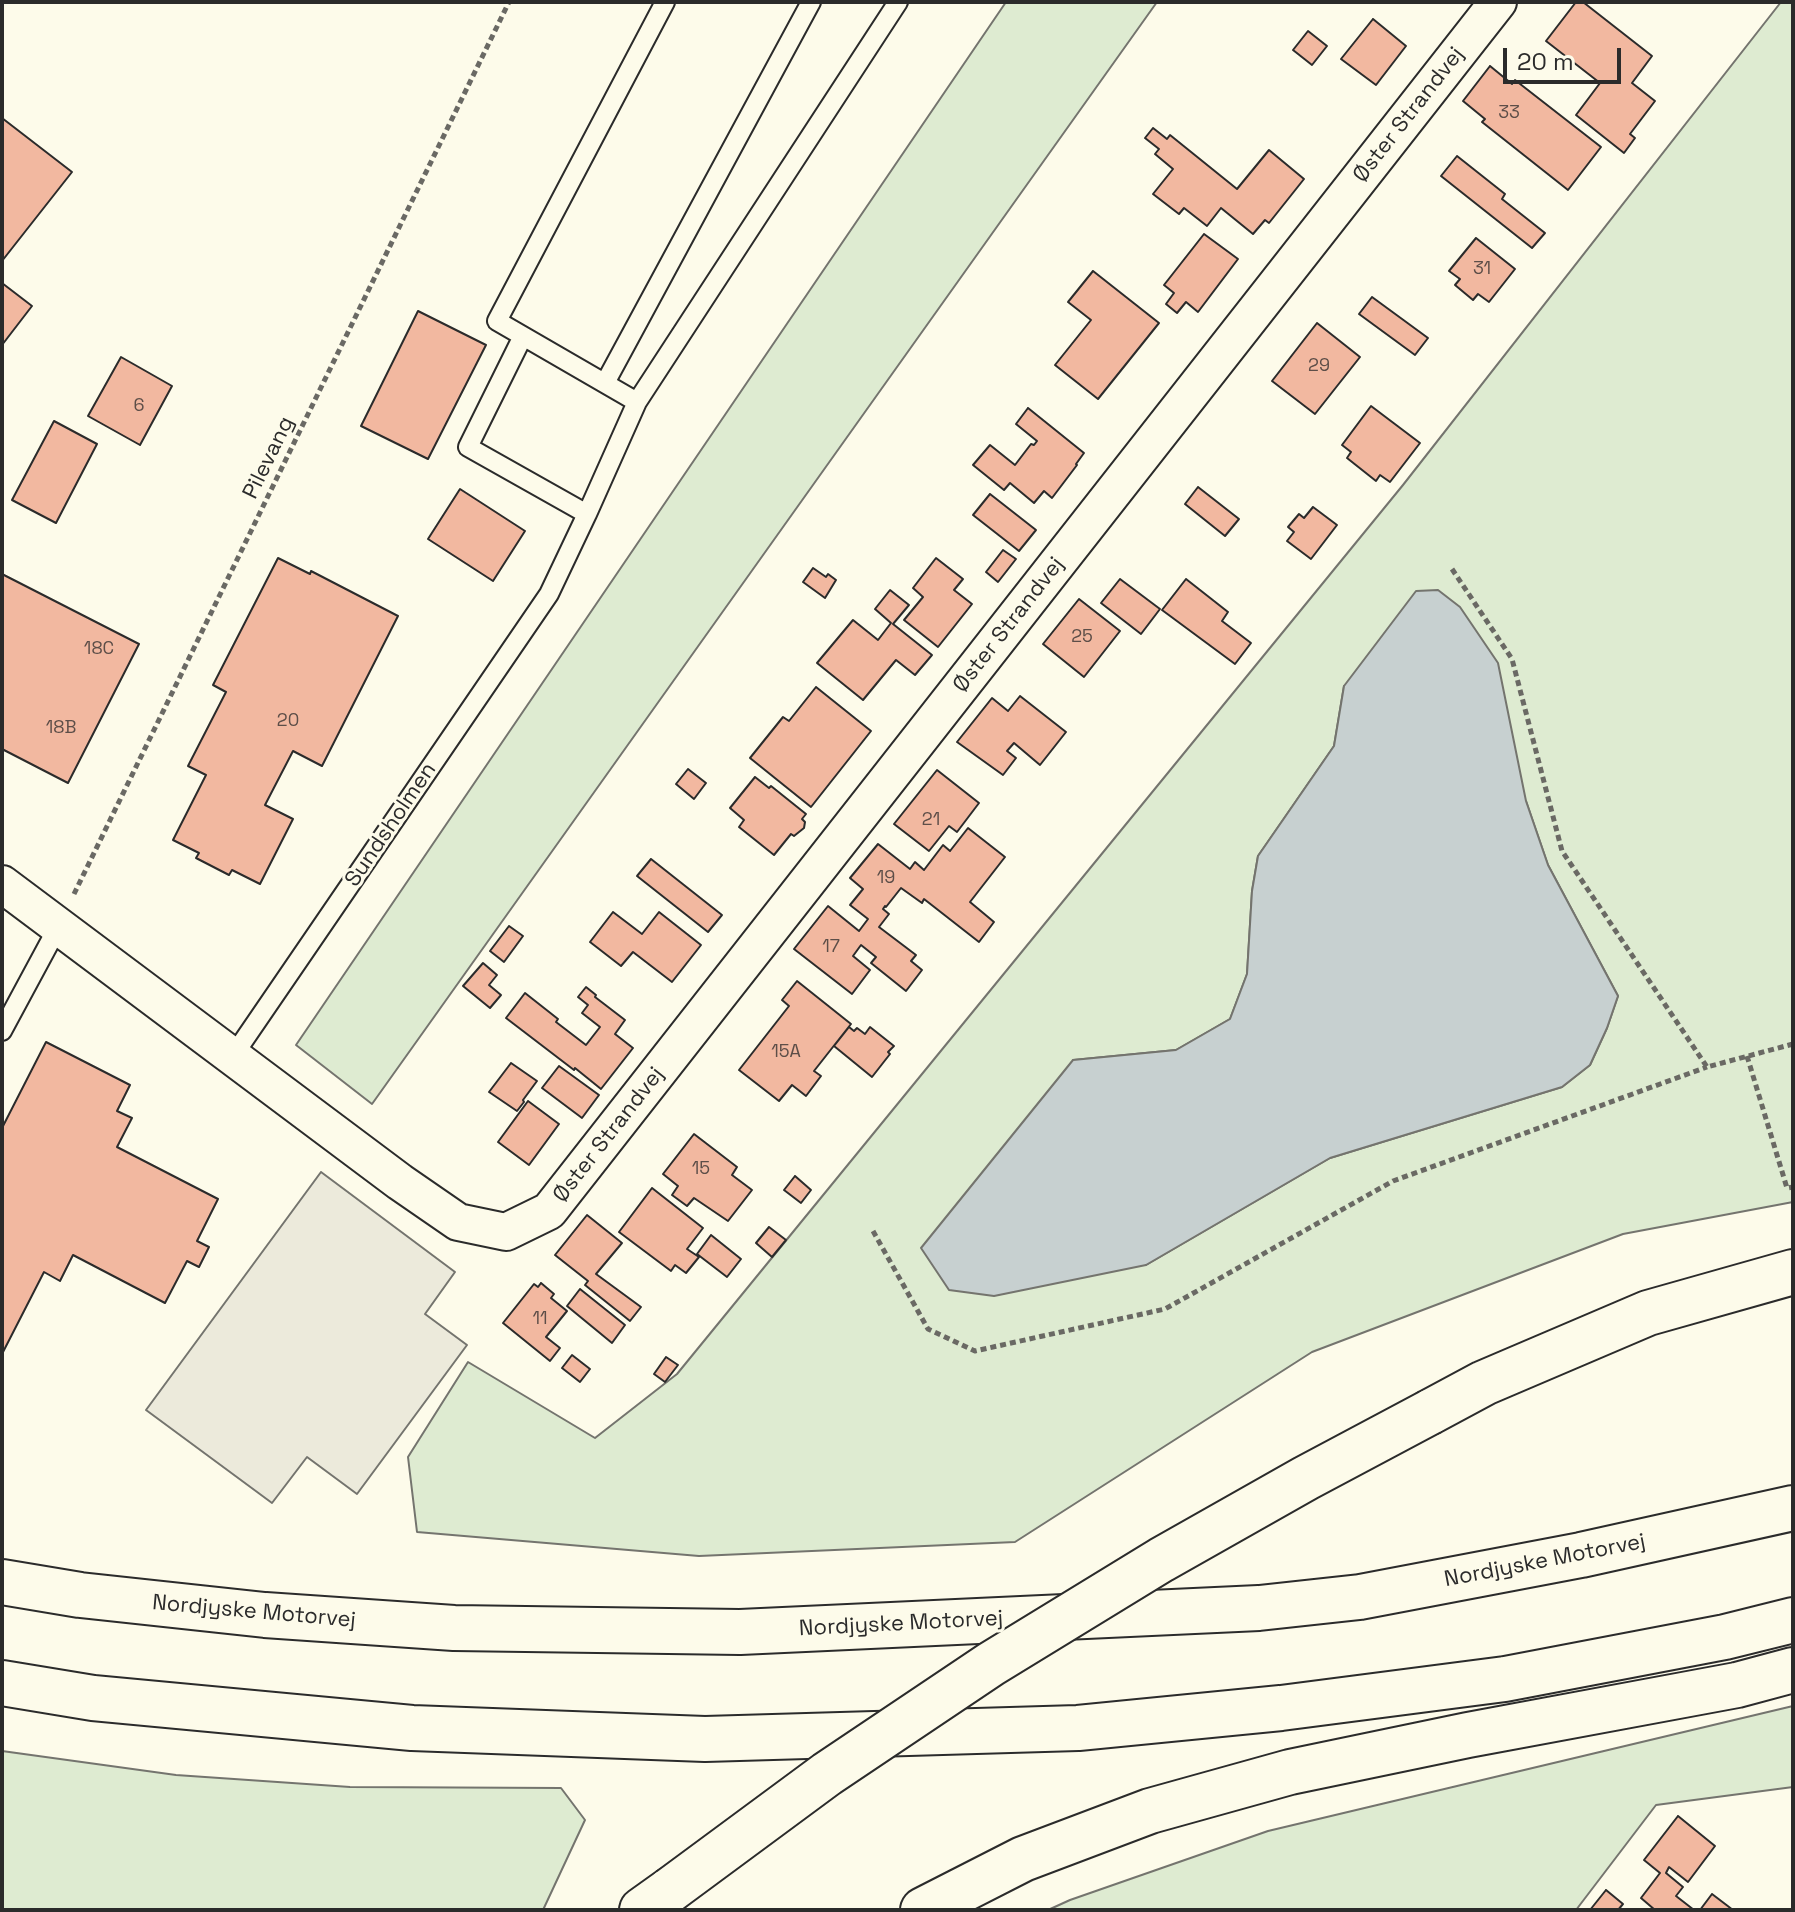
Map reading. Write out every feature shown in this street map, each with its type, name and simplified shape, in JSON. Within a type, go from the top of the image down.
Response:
[{"type":"highway","points":[[656,1900],[827,1774],[991,1664],[1161,1560],[1306,1478],[1484,1383],[1648,1313],[1793,1272]]},
{"type":"highway","name":"Nordjyske Motorvej","points":[[2,1582],[80,1595],[249,1613],[438,1627],[740,1632],[1259,1608],[1360,1597],[1581,1555],[1793,1508]]},
{"type":"highway","points":[[2,1683],[93,1698],[412,1728],[705,1739],[1078,1728],[1281,1708],[1505,1679],[1725,1637],[1793,1620]]},
{"type":"highway","points":[[923,1910],[1038,1854],[1150,1811],[1276,1776],[1468,1735],[1737,1685],[1793,1670]]},
{"type":"street","name":"Øster Strandvej","points":[[233,1056],[458,1222],[506,1232],[549,1211],[1498,2]]},
{"type":"street","points":[[2,884],[233,1056]]},
{"type":"lane","points":[[637,402],[497,321],[665,2]]},
{"type":"lane","points":[[605,383],[811,2]]},
{"type":"lane","name":"Sundsholmen","points":[[233,1056],[549,594],[637,402],[898,2]]},
{"type":"lane","points":[[523,336],[468,447],[587,514]]},
{"type":"lane","points":[[2,1031],[58,927]]},
{"type":"path","name":"Pilevang","points":[[58,927],[509,2]]},
{"type":"path","points":[[1452,569],[1512,659],[1562,851],[1707,1067]]},
{"type":"path","points":[[873,1231],[928,1329],[975,1351],[1165,1309],[1393,1181],[1707,1067],[1793,1044]]},
{"type":"path","points":[[1747,1056],[1787,1188],[1793,1187]]},
{"type":"green space","points":[[1006,2],[1157,2],[372,1104],[296,1045]]},
{"type":"green space","points":[[1781,2],[1793,2],[1793,1202],[1623,1234],[1312,1352],[1015,1542],[699,1556],[417,1532],[408,1457],[468,1362],[595,1438],[677,1374],[1403,485]],"holes":[[[1344,686],[1526,801],[1548,865],[1618,996],[1590,1065],[1562,1087],[1330,1158],[1146,1265],[1073,1060],[1176,1050],[1230,1019],[1247,974],[1252,891],[1258,856],[1334,746]]]},
{"type":"green space","points":[[1793,1706],[1793,1787],[1656,1805],[1576,1910],[1048,1910],[1268,1831]]},
{"type":"green space","points":[[2,1751],[176,1775],[350,1787],[561,1788],[585,1820],[543,1910],[2,1910]]},
{"type":"shaded area","points":[[1438,590],[1460,607],[1498,663],[1526,801],[1548,865],[1618,996],[1590,1065],[1562,1087],[1330,1158],[1146,1265],[994,1296],[949,1290],[921,1248],[1073,1060],[1176,1050],[1230,1019],[1247,974],[1252,891],[1258,856],[1334,746],[1344,686],[1416,591]]},
{"type":"shaded area","points":[[321,1172],[455,1272],[425,1314],[467,1345],[357,1494],[307,1457],[272,1503],[146,1410]]},
{"type":"building","points":[[1576,2],[1583,2],[1652,56],[1632,83],[1655,101],[1630,134],[1635,138],[1624,153],[1576,115],[1600,83],[1546,41]]},
{"type":"building","points":[[1373,19],[1406,46],[1376,85],[1341,59]]},
{"type":"building","points":[[1308,31],[1327,46],[1312,65],[1293,50]]},
{"type":"building","points":[[1490,66],[1512,84],[1515,80],[1601,147],[1568,190],[1482,122],[1485,119],[1463,101]]},
{"type":"building","points":[[2,118],[72,172],[2,261]]},
{"type":"building","points":[[1153,128],[1167,139],[1170,135],[1237,189],[1269,150],[1304,179],[1269,223],[1265,220],[1253,234],[1221,208],[1207,226],[1184,208],[1179,214],[1153,194],[1173,169],[1155,154],[1159,149],[1145,138]]},
{"type":"building","points":[[1457,156],[1505,194],[1502,199],[1545,233],[1532,248],[1441,176]]},
{"type":"building","points":[[1204,234],[1238,259],[1198,312],[1186,302],[1177,313],[1166,304],[1174,293],[1164,285]]},
{"type":"building","points":[[1476,238],[1515,269],[1489,302],[1478,294],[1473,300],[1455,285],[1460,279],[1449,271]]},
{"type":"building","points":[[1093,271],[1159,323],[1098,399],[1055,365],[1091,320],[1068,302]]},
{"type":"building","points":[[2,283],[32,306],[2,345]]},
{"type":"building","points":[[1372,297],[1428,338],[1415,355],[1359,314]]},
{"type":"building","points":[[418,311],[486,345],[428,459],[361,426]]},
{"type":"building","points":[[1317,323],[1360,357],[1315,414],[1272,381]]},
{"type":"building","points":[[121,357],[172,386],[140,445],[88,416]]},
{"type":"building","points":[[1371,406],[1420,443],[1390,482],[1380,475],[1376,481],[1347,458],[1351,452],[1342,445]]},
{"type":"building","points":[[1028,408],[1084,453],[1052,498],[1044,491],[1034,503],[1010,483],[1004,490],[973,465],[990,445],[1015,465],[1037,441],[1016,424]]},
{"type":"building","points":[[54,421],[97,444],[56,523],[12,500]]},
{"type":"building","points":[[1198,487],[1239,519],[1225,536],[1185,504]]},
{"type":"building","points":[[460,489],[525,531],[493,581],[428,539]]},
{"type":"building","points":[[990,494],[1036,530],[1019,551],[973,515]]},
{"type":"building","points":[[1313,507],[1337,525],[1311,559],[1287,541],[1294,532],[1288,527],[1299,514],[1304,518]]},
{"type":"building","points":[[1003,550],[1016,559],[998,582],[986,572]]},
{"type":"building","points":[[278,558],[310,574],[311,571],[398,616],[322,766],[293,751],[265,805],[293,819],[260,884],[232,870],[229,875],[196,858],[199,853],[173,840],[206,775],[188,766],[226,692],[213,685]]},
{"type":"building","points":[[936,558],[963,579],[954,590],[972,604],[938,647],[904,620],[923,597],[913,588]]},
{"type":"building","points":[[813,568],[836,580],[825,598],[803,582]]},
{"type":"building","points":[[2,574],[139,644],[68,783],[2,749]]},
{"type":"building","points":[[1120,579],[1160,609],[1141,634],[1101,603]]},
{"type":"building","points":[[1186,579],[1228,612],[1222,621],[1251,643],[1235,664],[1162,610]]},
{"type":"building","points":[[890,590],[909,605],[893,624],[932,655],[915,675],[896,660],[863,700],[817,663],[853,620],[878,640],[891,623],[875,609]]},
{"type":"building","points":[[1079,599],[1120,631],[1084,677],[1043,644]]},
{"type":"building","points":[[816,687],[871,731],[811,807],[750,758],[783,717],[789,721]]},
{"type":"building","points":[[1020,696],[1066,732],[1040,765],[1014,743],[1007,751],[1016,758],[1003,775],[957,742],[992,698],[1008,711]]},
{"type":"building","points":[[688,769],[706,783],[694,799],[676,784]]},
{"type":"building","points":[[937,770],[979,803],[957,832],[949,826],[929,851],[894,824]]},
{"type":"building","points":[[755,777],[806,814],[802,819],[804,828],[794,836],[791,834],[774,855],[739,827],[744,820],[730,808]]},
{"type":"building","points":[[968,828],[1005,857],[970,902],[994,922],[979,942],[924,899],[922,903],[901,888],[883,909],[889,914],[879,927],[916,955],[911,961],[922,970],[906,991],[871,963],[876,957],[861,945],[853,956],[870,970],[852,994],[794,949],[828,906],[859,931],[868,919],[850,905],[863,889],[850,878],[878,844],[910,869],[915,862],[924,870],[943,845],[950,851]]},
{"type":"building","points":[[651,859],[722,915],[708,932],[637,876]]},
{"type":"building","points":[[613,912],[642,934],[659,912],[701,945],[672,982],[633,952],[621,966],[590,942]]},
{"type":"building","points":[[509,926],[523,936],[504,962],[490,951]]},
{"type":"building","points":[[483,963],[497,975],[489,985],[501,995],[490,1008],[463,986]]},
{"type":"building","points":[[797,981],[851,1024],[814,1071],[821,1076],[806,1096],[792,1085],[779,1101],[739,1070],[789,1006],[782,1000]]},
{"type":"building","points":[[586,987],[625,1020],[615,1034],[633,1048],[601,1089],[506,1018],[525,993],[586,1045],[600,1027],[582,1013],[588,1005],[578,997]]},
{"type":"building","points":[[849,1027],[865,1034],[870,1027],[894,1046],[872,1077],[834,1046]]},
{"type":"building","points":[[46,1042],[130,1085],[117,1111],[132,1118],[117,1147],[218,1199],[197,1241],[209,1247],[199,1267],[187,1261],[165,1303],[73,1255],[60,1281],[44,1272],[2,1354],[2,1128]]},
{"type":"building","points":[[511,1063],[537,1081],[517,1111],[489,1092]]},
{"type":"building","points":[[559,1066],[599,1095],[582,1118],[542,1088]]},
{"type":"building","points":[[528,1101],[559,1124],[529,1165],[498,1142]]},
{"type":"building","points":[[694,1134],[737,1167],[732,1175],[752,1190],[728,1221],[694,1198],[687,1206],[672,1195],[678,1186],[663,1174]]},
{"type":"building","points":[[795,1176],[811,1190],[801,1203],[784,1190]]},
{"type":"building","points":[[652,1188],[703,1228],[687,1249],[699,1257],[686,1273],[675,1265],[671,1271],[619,1232]]},
{"type":"building","points":[[587,1215],[622,1243],[596,1274],[641,1307],[630,1321],[585,1285],[588,1281],[555,1255]]},
{"type":"building","points":[[769,1227],[786,1240],[772,1257],[756,1243]]},
{"type":"building","points":[[711,1235],[741,1259],[727,1277],[697,1254]]},
{"type":"building","points":[[541,1283],[554,1294],[551,1298],[567,1311],[546,1337],[560,1348],[550,1361],[503,1323],[534,1284],[538,1287]]},
{"type":"building","points":[[580,1289],[625,1325],[612,1343],[567,1306]]},
{"type":"building","points":[[572,1355],[590,1369],[580,1382],[562,1368]]},
{"type":"building","points":[[666,1357],[678,1365],[665,1382],[654,1374]]},
{"type":"building","points":[[1678,1816],[1715,1846],[1688,1882],[1669,1867],[1666,1873],[1683,1887],[1676,1896],[1694,1910],[1655,1910],[1641,1898],[1660,1873],[1644,1860]]},
{"type":"building","points":[[1606,1890],[1623,1904],[1618,1910],[1590,1910]]},
{"type":"building","points":[[1712,1894],[1733,1910],[1700,1910]]}]
